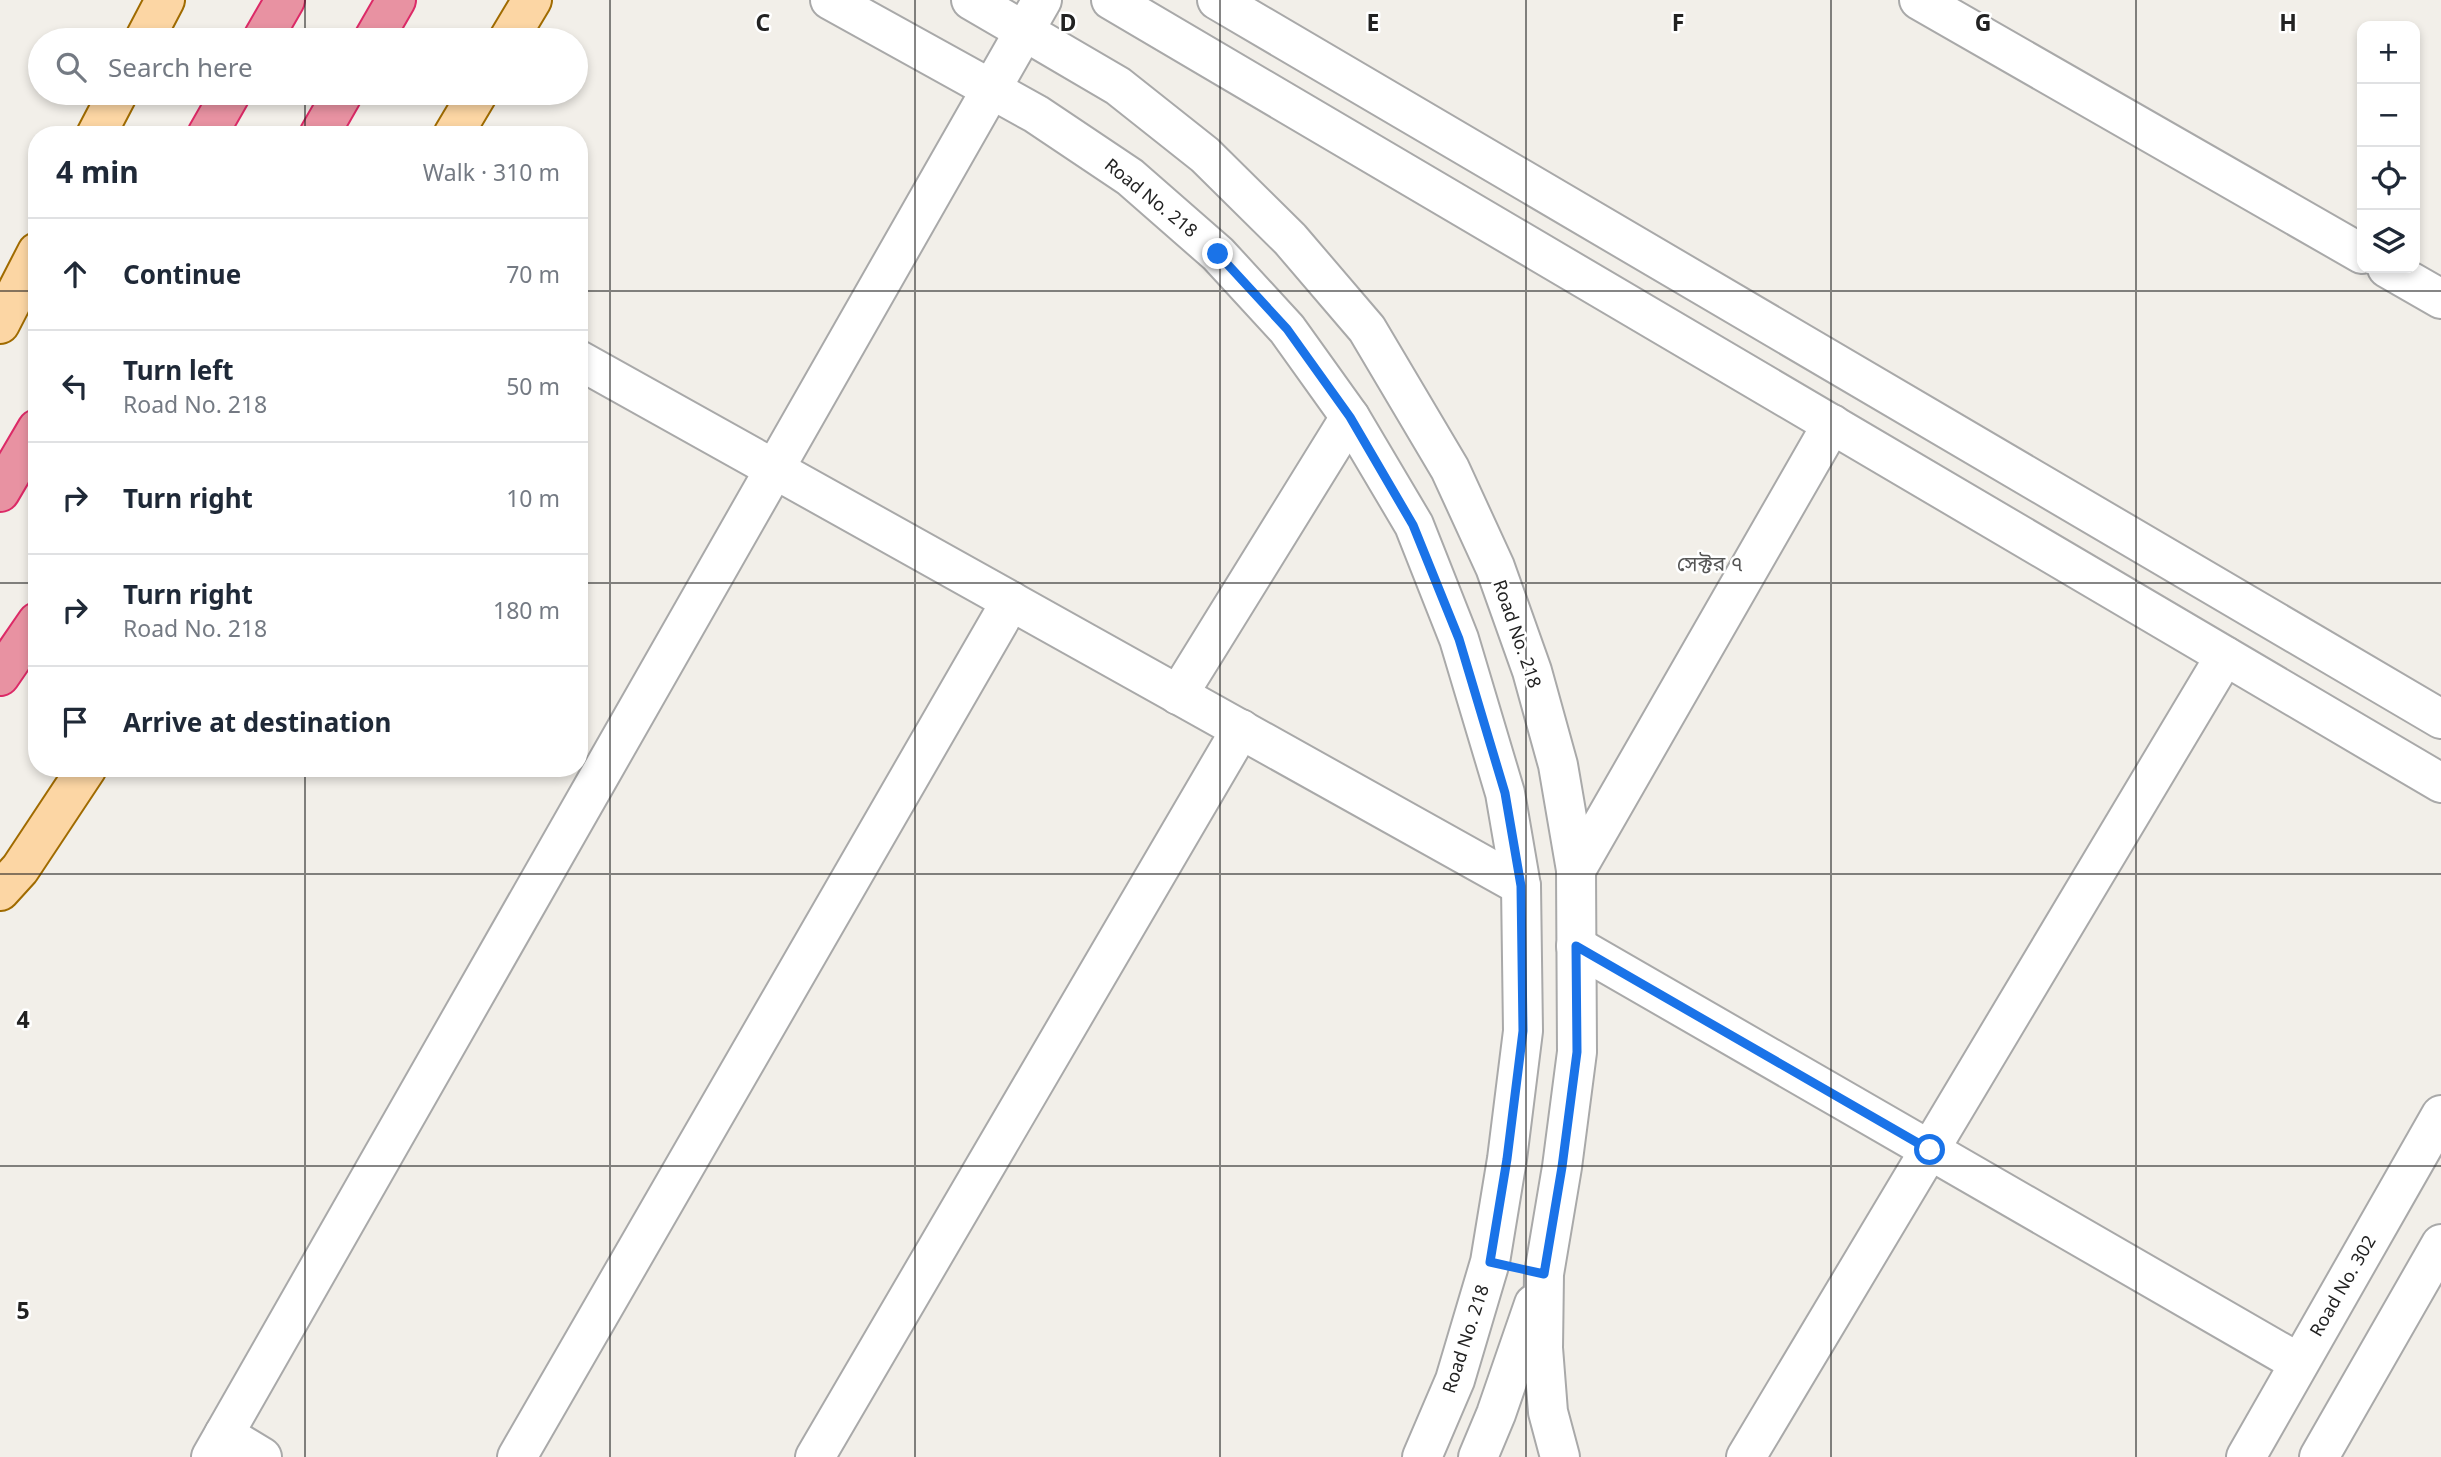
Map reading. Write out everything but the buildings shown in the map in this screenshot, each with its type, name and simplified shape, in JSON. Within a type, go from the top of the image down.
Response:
[{"type":"highway","points":[[269,28],[285,0]]},
{"type":"highway","points":[[380,28],[396,0]]},
{"type":"highway","points":[[212,126],[225,105]]},
{"type":"highway","points":[[323,126],[335,105]]},
{"type":"highway","points":[[0,492],[28,444]]},
{"type":"highway","points":[[0,676],[28,635]]},
{"type":"main road","points":[[150,28],[165,0]]},
{"type":"main road","points":[[515,28],[532,0]]},
{"type":"main road","points":[[101,126],[112,105]]},
{"type":"main road","points":[[458,126],[471,105]]},
{"type":"main road","points":[[0,324],[28,269]]},
{"type":"main road","points":[[0,891],[20,869],[81,777]]},
{"type":"street","name":"Road No. 218","points":[[830,0],[1036,114],[1130,177],[1218,254],[1287,329],[1350,417],[1413,525],[1459,639],[1505,793],[1521,886],[1523,1031],[1507,1159],[1490,1262],[1455,1380],[1422,1457]]},
{"type":"street","name":"Road No. 218","points":[[971,0],[1033,15],[1205,155],[1290,239],[1367,329],[1450,469],[1495,567],[1532,671],[1558,765],[1576,870],[1577,1052],[1544,1274],[1543,1348],[1548,1412],[1560,1457]]},
{"type":"street","points":[[1111,0],[2441,783]]},
{"type":"street","points":[[1217,0],[2441,719]]},
{"type":"street","points":[[1919,0],[2357,251]]},
{"type":"street","points":[[262,1457],[218,1446],[1033,15]]},
{"type":"street","points":[[2396,273],[2441,299]]},
{"type":"street","points":[[588,365],[1521,886]]},
{"type":"street","points":[[1178,695],[1350,417]]},
{"type":"street","points":[[1576,870],[1832,424]]},
{"type":"street","points":[[517,1457],[1011,601]]},
{"type":"street","points":[[1746,1457],[2225,656]]},
{"type":"street","points":[[815,1457],[1241,729]]},
{"type":"street","points":[[1576,946],[2299,1363]]},
{"type":"street","name":"Road No. 302","points":[[2246,1457],[2441,1115]]},
{"type":"street","points":[[2319,1457],[2441,1244]]},
{"type":"street","points":[[1490,1262],[1544,1274]]},
{"type":"street","name":"Road No. 218","points":[[1478,1457],[1496,1414],[1544,1274]]},
{"type":"district","name":"সেক্টর ৭","points":[[1710,564]]},
{"type":"route","points":[[1218,254],[1287,329],[1350,417],[1413,525],[1459,639],[1505,793],[1521,886],[1523,1031],[1507,1159],[1490,1262],[1544,1274],[1577,1052],[1576,946],[1930,1150]]}]
